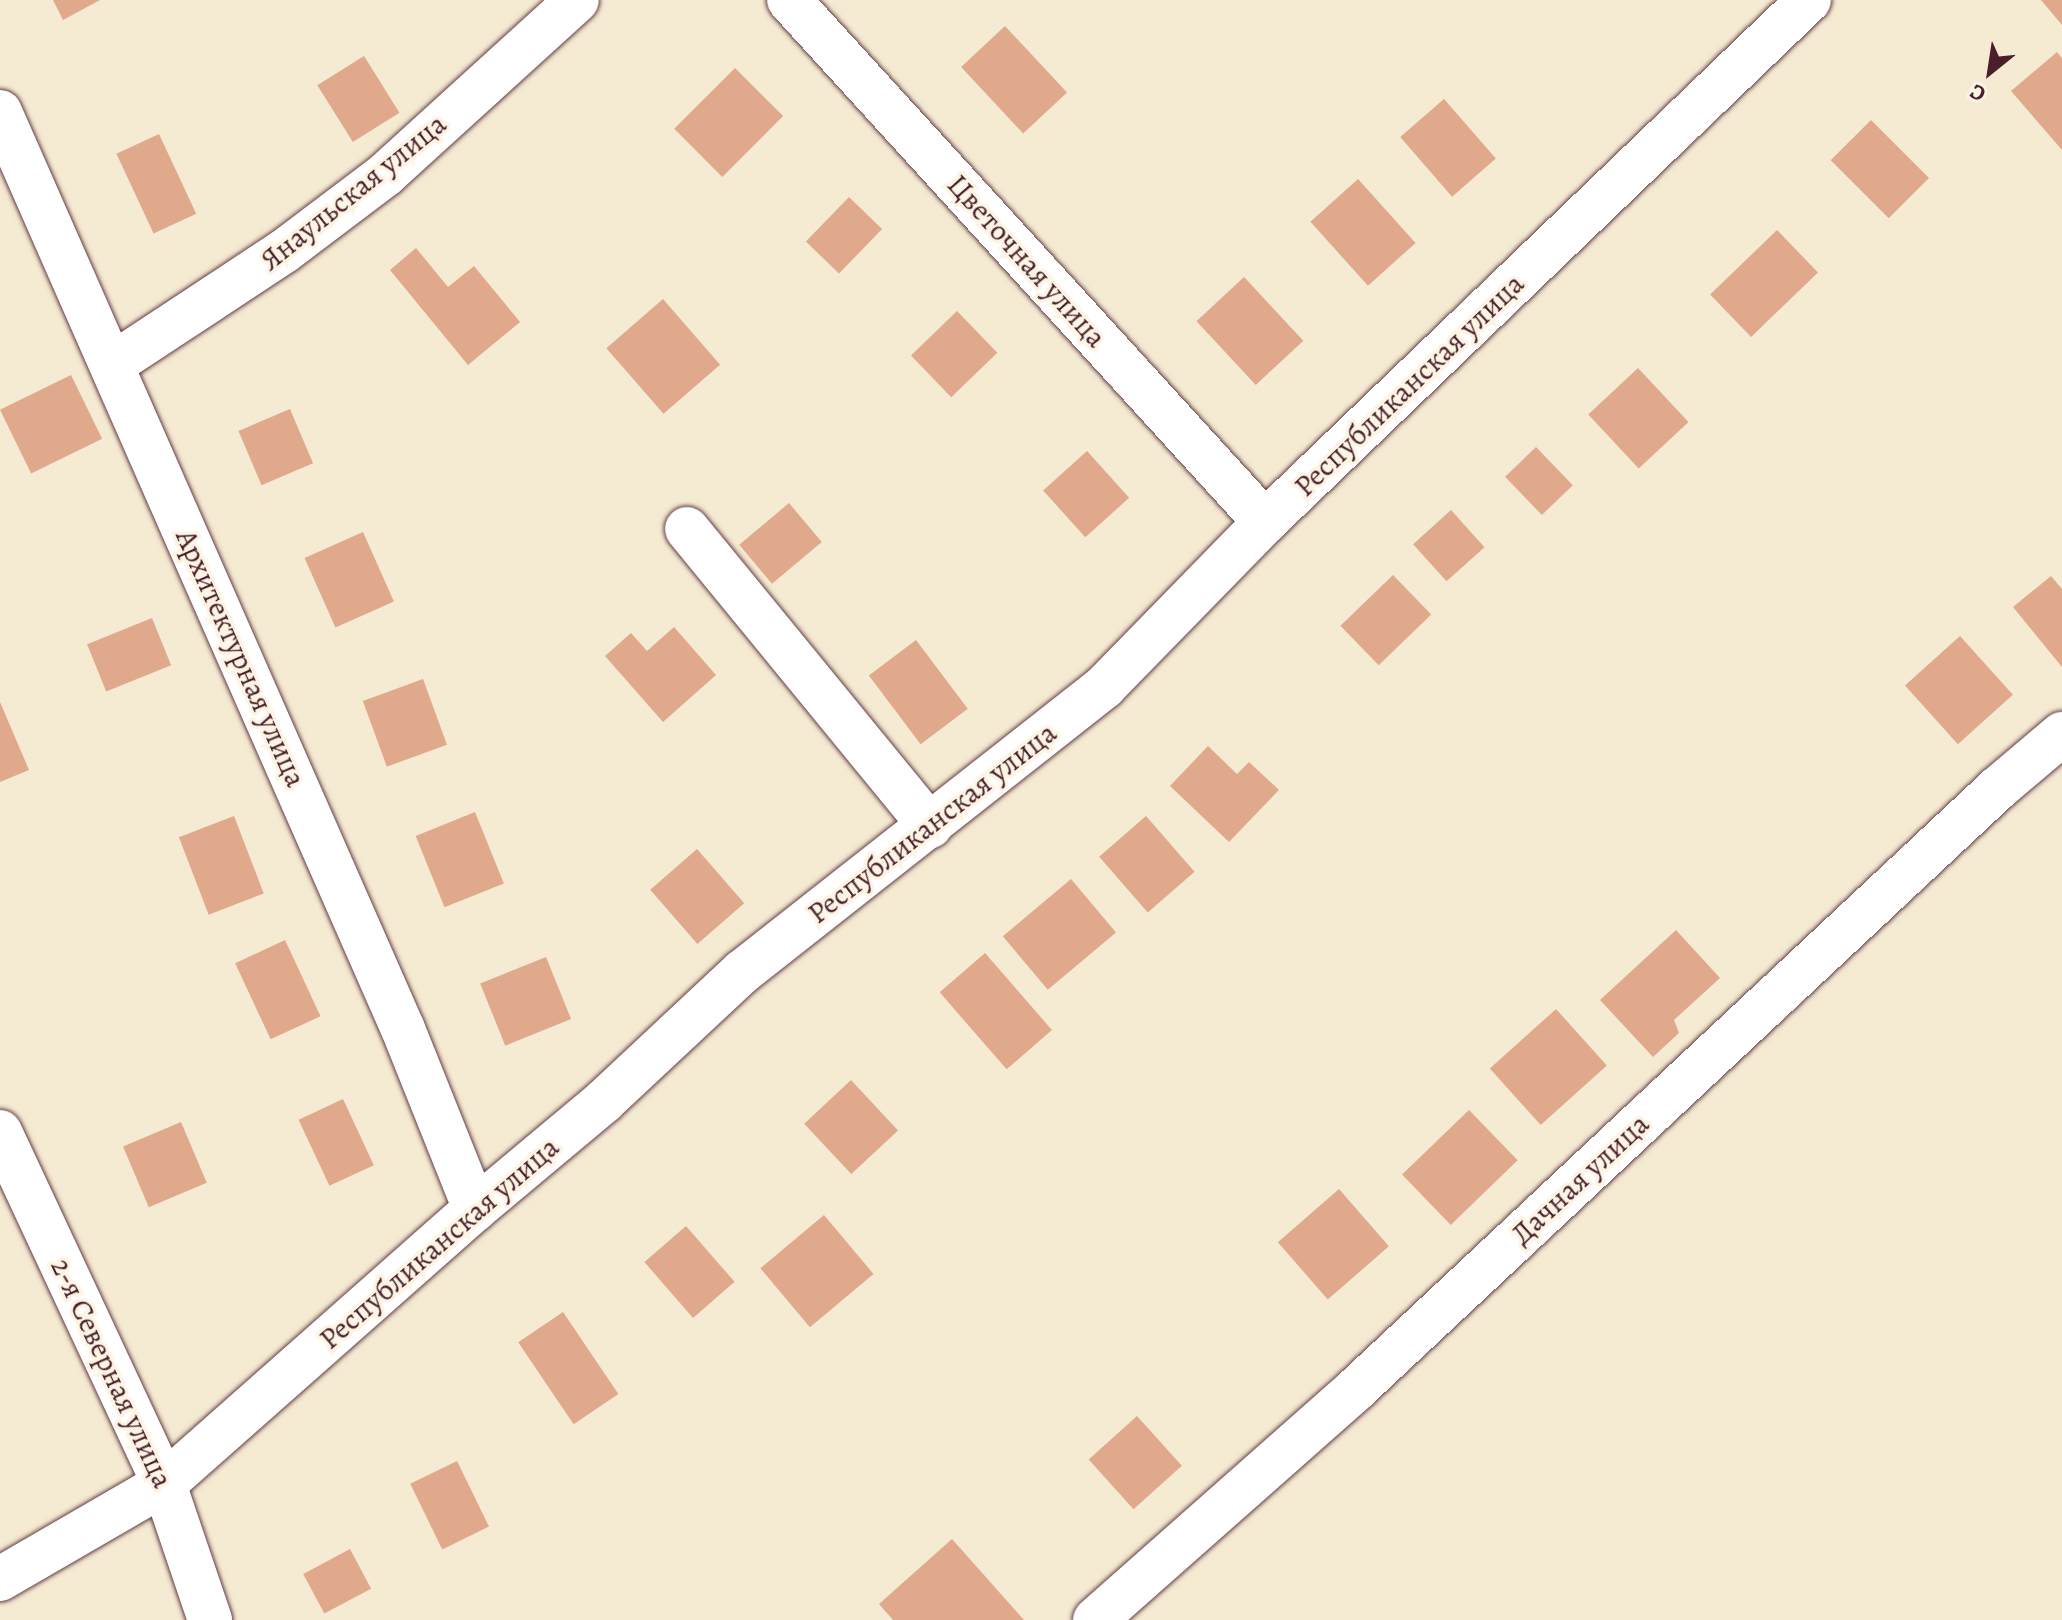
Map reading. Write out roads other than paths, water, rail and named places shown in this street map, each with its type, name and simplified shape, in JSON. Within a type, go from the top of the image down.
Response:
[{"type":"street","name":"Янаульская улица","points":[[113,364],[283,252],[386,174],[577,0]]},
{"type":"street","name":"Цветочная улица","points":[[789,0],[1265,522]]},
{"type":"street","name":"Республиканская улица","points":[[0,1579],[164,1484],[475,1209],[604,1101],[742,972],[1104,687],[1265,522],[1809,0]]},
{"type":"street","name":"Архитектурная улица","points":[[0,112],[403,1029],[475,1209]]},
{"type":"street","points":[[687,529],[930,826]]},
{"type":"street","name":"Дачная улица","points":[[1095,1620],[1356,1389],[1998,788],[2062,734]]},
{"type":"street","name":"2-я Северная улица","points":[[0,1132],[164,1484],[210,1620]]}]
